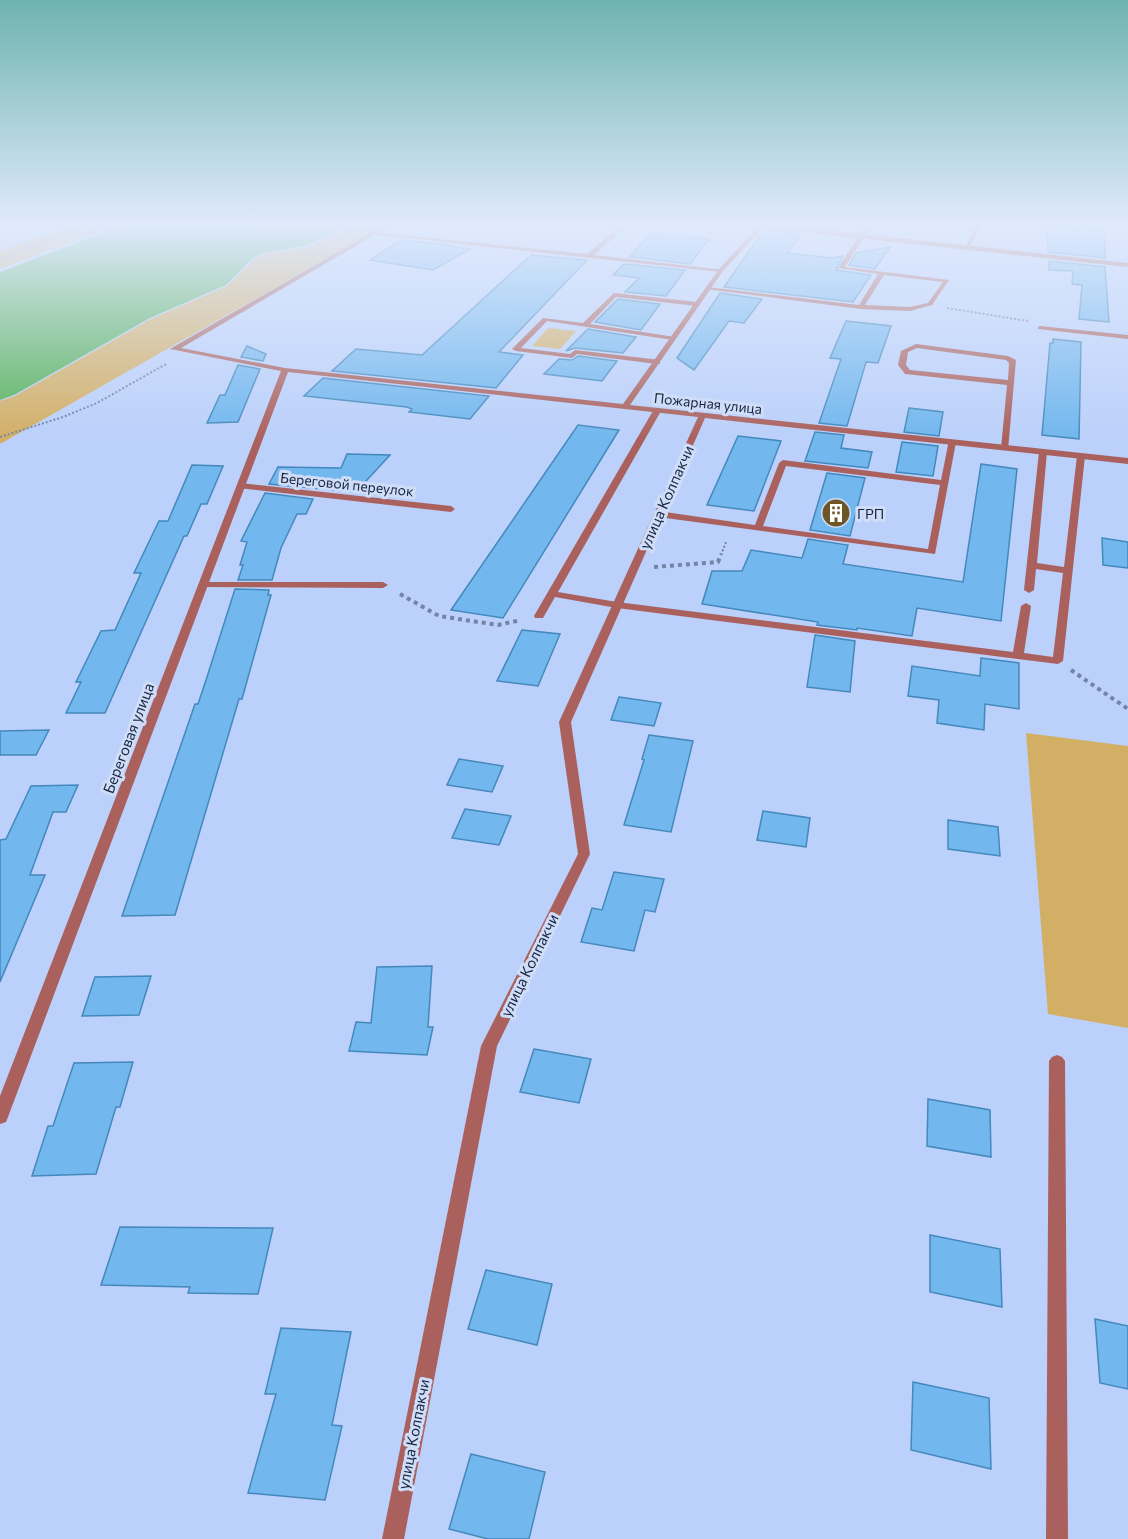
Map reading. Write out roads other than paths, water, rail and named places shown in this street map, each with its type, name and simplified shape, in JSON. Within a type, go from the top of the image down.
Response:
[{"type":"street","name":"Пожарная улица","points":[[267,295],[174,349],[285,370],[1128,461]]},
{"type":"street","points":[[585,325],[614,295],[697,304]]},
{"type":"street","points":[[624,408],[704,295]]},
{"type":"street","points":[[760,295],[910,309],[930,304],[937,295]]},
{"type":"street","points":[[861,306],[868,295]]},
{"type":"street","points":[[657,362],[575,352],[572,356],[516,349],[545,319],[673,338]]},
{"type":"street","points":[[1040,328],[1128,338]]},
{"type":"street","points":[[1005,448],[1013,362],[998,355],[916,346],[905,351],[902,366],[908,372],[1011,383]]},
{"type":"street","name":"Береговая улица","points":[[0,1117],[285,370]]},
{"type":"street","points":[[539,616],[657,411]]},
{"type":"street","name":"улица Колпакчи","points":[[393,1539],[489,1046],[584,854],[565,722],[702,416]]},
{"type":"street","points":[[658,514],[932,552],[952,442]]},
{"type":"street","points":[[1029,590],[1043,452]]},
{"type":"street","points":[[552,594],[617,605],[1058,661],[1081,456]]},
{"type":"street","points":[[758,528],[783,463],[945,483]]},
{"type":"street","name":"Береговой переулок","points":[[241,486],[451,509]]},
{"type":"street","points":[[1031,565],[1068,571]]},
{"type":"street","points":[[203,585],[383,585]]},
{"type":"street","points":[[1018,656],[1026,606]]},
{"type":"street","points":[[1057,1061],[1057,1539]]},
{"type":"place","name":"ГРП","points":[[836,513]]}]
